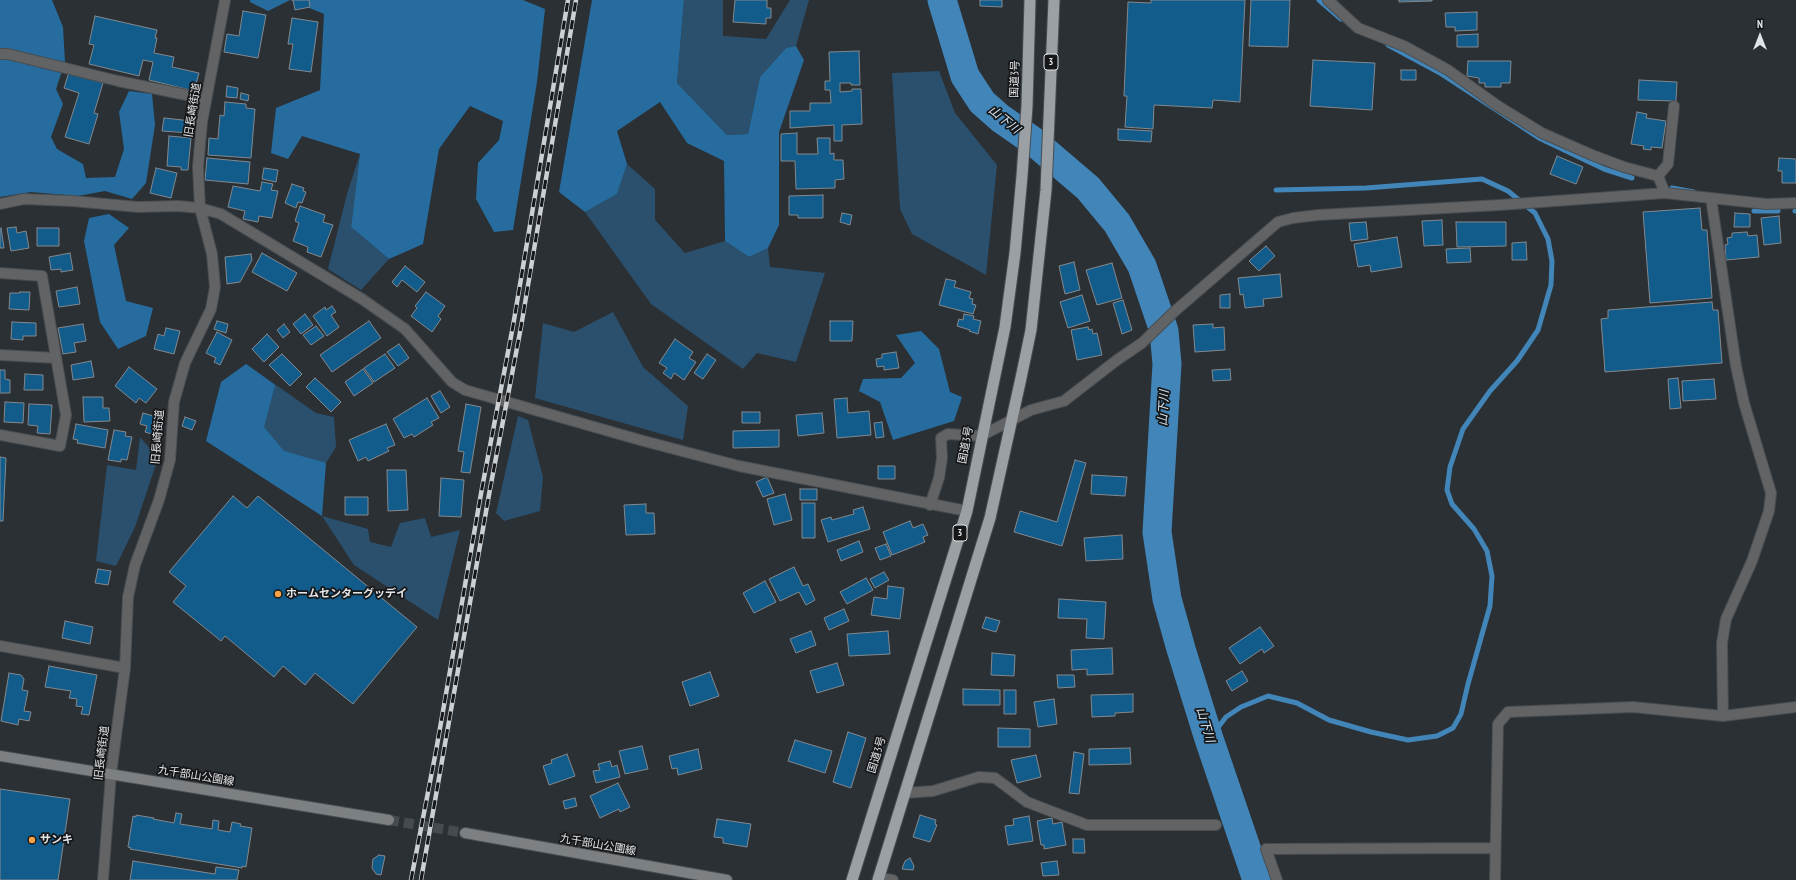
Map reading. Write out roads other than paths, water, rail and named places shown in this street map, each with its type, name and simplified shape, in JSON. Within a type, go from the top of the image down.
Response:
[{"type":"highway","name":"国道3号","points":[[852,880],[967,511],[981,436],[1005,327],[1015,253],[1022,176],[1027,106],[1030,0]]},
{"type":"highway","name":"3","points":[[879,879],[990,518],[1013,420],[1031,330],[1046,190],[1054,0]]},
{"type":"main road","name":"九千部山公園線","points":[[0,756],[389,820]]},
{"type":"main road","name":"九千部山公園線","points":[[465,833],[727,880]]},
{"type":"street","name":"旧長崎街道","points":[[103,880],[111,774],[125,668],[128,597],[135,565],[159,500],[170,460],[174,402],[185,363],[211,309],[215,287],[212,254],[200,208],[198,167],[202,122],[225,0]]},
{"type":"street","points":[[1328,0],[1358,28],[1404,46],[1448,70],[1498,106],[1542,133],[1624,167],[1658,176]]},
{"type":"street","points":[[0,54],[8,54],[118,81],[206,99]]},
{"type":"street","points":[[1658,176],[1668,164],[1674,106]]},
{"type":"street","points":[[1658,176],[1665,193]]},
{"type":"street","points":[[930,505],[939,478],[942,458],[941,438],[948,434],[981,436],[1031,410],[1064,400],[1148,337],[1175,311],[1278,222],[1293,218],[1318,215],[1539,203],[1665,193],[1766,204],[1796,203]]},
{"type":"street","points":[[1711,198],[1736,366],[1744,403],[1771,493],[1769,511],[1752,561],[1726,619],[1722,643],[1723,716]]},
{"type":"street","points":[[0,204],[24,199],[72,201],[138,207],[178,206],[200,208],[222,214],[367,302],[405,329],[452,382],[465,390],[640,440],[739,466],[930,505],[967,511]]},
{"type":"street","points":[[0,273],[42,276],[66,415],[60,446],[0,435]]},
{"type":"street","points":[[0,355],[56,358]]},
{"type":"street","points":[[0,646],[125,668]]},
{"type":"street","points":[[1495,880],[1498,724],[1508,712],[1633,707],[1723,716],[1796,707]]},
{"type":"street","points":[[905,792],[933,791],[979,777],[995,778],[1027,802],[1087,826],[1216,825]]},
{"type":"street","points":[[1278,880],[1266,849],[1495,848]]},
{"type":"street","points":[[879,879],[893,880]]},
{"type":"waterway","name":"山下川","points":[[942,0],[965,76],[982,102],[1000,118],[1033,141],[1088,188],[1117,223],[1142,266],[1164,331],[1167,364],[1157,532],[1167,599],[1209,739],[1257,880]]},
{"type":"waterway","points":[[1319,0],[1341,19]]},
{"type":"waterway","points":[[1388,45],[1440,73],[1539,138],[1604,169],[1632,178]]},
{"type":"waterway","points":[[1209,739],[1226,717],[1241,707],[1268,696],[1297,703],[1329,720],[1371,732],[1408,740],[1437,736],[1453,728],[1461,714],[1490,606],[1492,576],[1487,551],[1474,529],[1452,504],[1447,490],[1450,467],[1463,429],[1490,391],[1517,361],[1538,330],[1551,285],[1552,261],[1548,239],[1535,213],[1508,191],[1482,179],[1366,188],[1276,190]]},
{"type":"waterway","points":[[1672,188],[1694,192]]},
{"type":"waterway","points":[[1754,211],[1778,211]]},
{"type":"tunnel","points":[[389,820],[465,833]]},
{"type":"railway","points":[[411,880],[436,751],[482,488],[513,326],[568,0]]},
{"type":"railway","points":[[421,880],[490,489],[521,327],[576,0]]},
{"type":"place","name":"ホームセンターグッデイ","points":[[278,594]]},
{"type":"place","name":"サンキ","points":[[32,840]]}]
